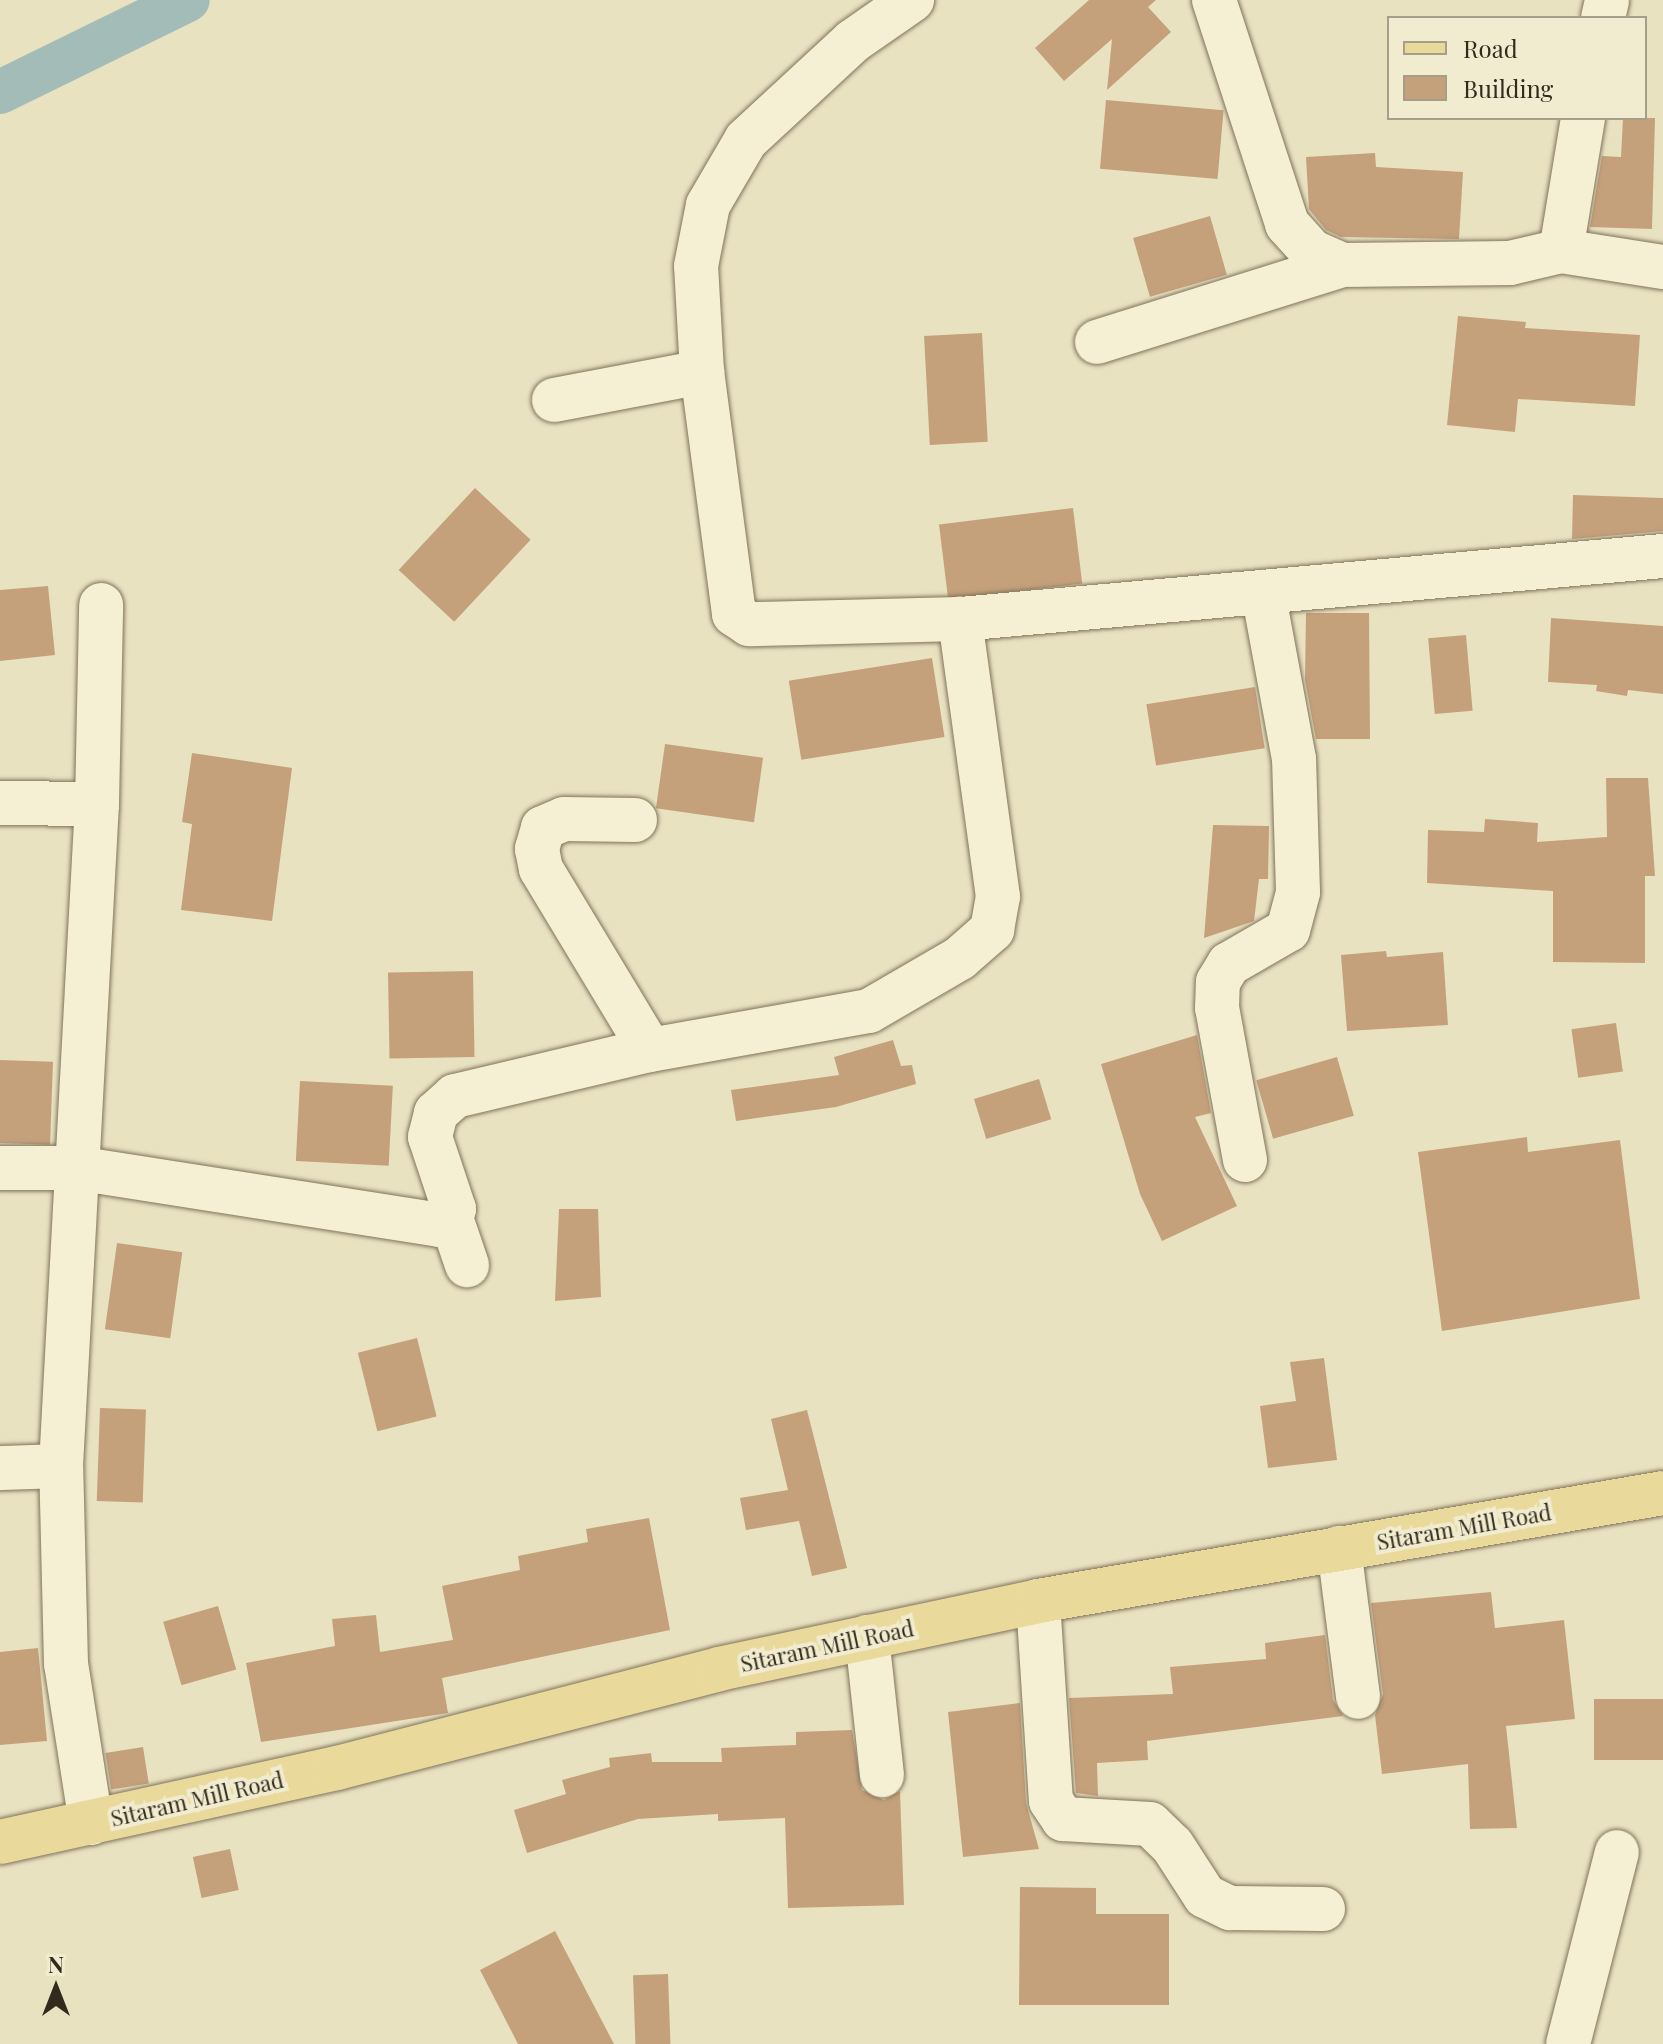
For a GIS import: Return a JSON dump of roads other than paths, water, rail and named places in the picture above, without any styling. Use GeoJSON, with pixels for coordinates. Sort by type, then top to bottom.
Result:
{"type":"FeatureCollection","features":[{"type":"Feature","properties":{"kind":"main road","name":"Sitaram Mill Road"},"geometry":{"type":"LineString","coordinates":[[0,1842],[91,1823],[867,1637],[1038,1601],[1663,1493]]}},
{"type":"Feature","properties":{"kind":"street"},"geometry":{"type":"LineString","coordinates":[[912,0],[853,41],[746,140],[708,205],[696,266],[702,372],[734,614],[749,624],[960,619],[1663,556]]}},
{"type":"Feature","properties":{"kind":"street"},"geometry":{"type":"LineString","coordinates":[[1214,0],[1287,224],[1311,251],[1342,265]]}},
{"type":"Feature","properties":{"kind":"street"},"geometry":{"type":"LineString","coordinates":[[1561,251],[1583,120]]}},
{"type":"Feature","properties":{"kind":"street"},"geometry":{"type":"LineString","coordinates":[[1097,342],[1342,265],[1510,263],[1561,251],[1663,267]]}},
{"type":"Feature","properties":{"kind":"street"},"geometry":{"type":"LineString","coordinates":[[554,400],[702,372]]}},
{"type":"Feature","properties":{"kind":"street"},"geometry":{"type":"LineString","coordinates":[[1245,1160],[1217,1008],[1218,982],[1229,964],[1288,930],[1298,892],[1294,759],[1263,592]]}},
{"type":"Feature","properties":{"kind":"street"},"geometry":{"type":"LineString","coordinates":[[91,1823],[66,1664],[61,1466],[97,804],[101,605]]}},
{"type":"Feature","properties":{"kind":"street"},"geometry":{"type":"LineString","coordinates":[[467,1265],[451,1218],[454,1209],[430,1137],[436,1113],[455,1096],[650,1050],[869,1011],[960,958],[992,930],[998,897],[960,619]]}},
{"type":"Feature","properties":{"kind":"street"},"geometry":{"type":"LineString","coordinates":[[0,803],[97,804]]}},
{"type":"Feature","properties":{"kind":"street"},"geometry":{"type":"LineString","coordinates":[[635,820],[564,819],[543,828],[537,849],[541,869],[650,1050]]}},
{"type":"Feature","properties":{"kind":"street"},"geometry":{"type":"LineString","coordinates":[[0,1168],[76,1168],[439,1225],[451,1218]]}},
{"type":"Feature","properties":{"kind":"street"},"geometry":{"type":"LineString","coordinates":[[0,1468],[61,1466]]}},
{"type":"Feature","properties":{"kind":"street"},"geometry":{"type":"LineString","coordinates":[[1339,1548],[1358,1697]]}},
{"type":"Feature","properties":{"kind":"street"},"geometry":{"type":"LineString","coordinates":[[1038,1601],[1051,1801],[1063,1819],[1150,1824],[1172,1845],[1205,1896],[1230,1908],[1323,1909]]}},
{"type":"Feature","properties":{"kind":"street"},"geometry":{"type":"LineString","coordinates":[[867,1637],[882,1775]]}},
{"type":"Feature","properties":{"kind":"street"},"geometry":{"type":"LineString","coordinates":[[1568,2044],[1617,1852]]}},
{"type":"Feature","properties":{"kind":"waterway"},"geometry":{"type":"LineString","coordinates":[[0,92],[188,0]]}}]}
